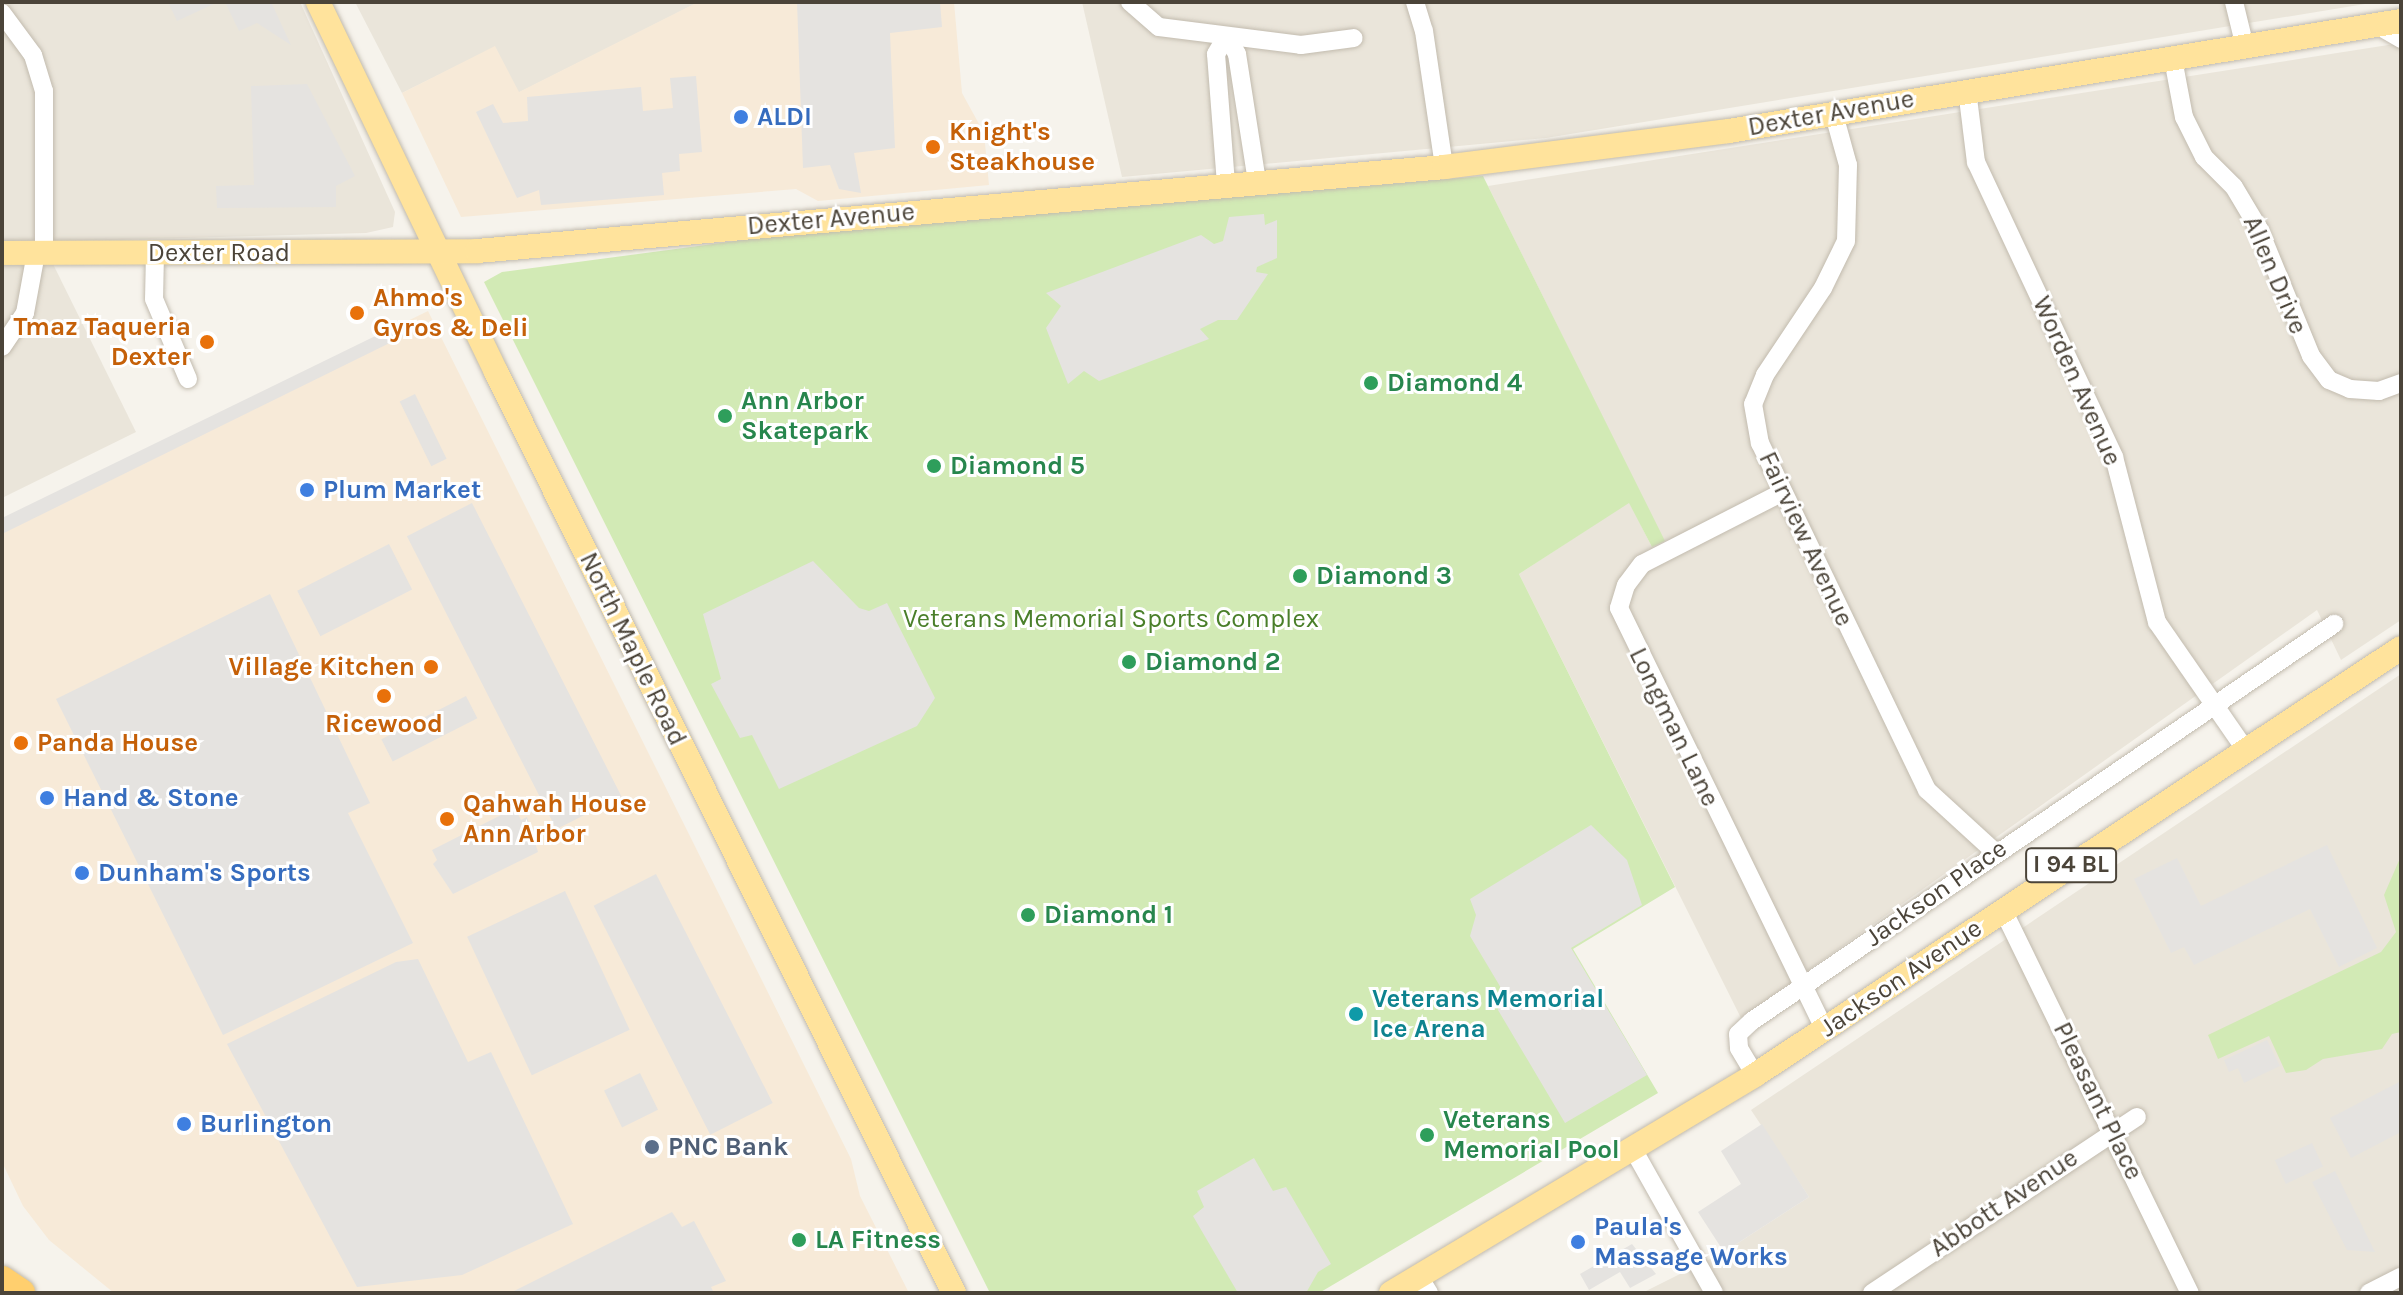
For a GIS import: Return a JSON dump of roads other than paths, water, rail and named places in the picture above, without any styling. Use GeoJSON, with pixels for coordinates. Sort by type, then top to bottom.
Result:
{"type":"FeatureCollection","features":[{"type":"Feature","properties":{"kind":"highway"},"geometry":{"type":"LineString","coordinates":[[2,1280],[21,1293]]}},
{"type":"Feature","properties":{"kind":"main road","name":"North Maple Road"},"geometry":{"type":"LineString","coordinates":[[318,2],[436,251],[954,1293]]}},
{"type":"Feature","properties":{"kind":"main road","name":"Dexter Avenue"},"geometry":{"type":"LineString","coordinates":[[436,251],[1444,167],[1729,131],[1833,111],[2389,23]]}},
{"type":"Feature","properties":{"kind":"main road","name":"Dexter Road"},"geometry":{"type":"LineString","coordinates":[[2,253],[436,251]]}},
{"type":"Feature","properties":{"kind":"main road","name":"Jackson Avenue"},"geometry":{"type":"LineString","coordinates":[[1391,1293],[1424,1285],[1633,1149],[1755,1075],[2401,648]]}},
{"type":"Feature","properties":{"kind":"street"},"geometry":{"type":"LineString","coordinates":[[1130,2],[1159,27],[1301,45],[1354,38]]}},
{"type":"Feature","properties":{"kind":"street"},"geometry":{"type":"LineString","coordinates":[[1415,2],[1424,31],[1444,167]]}},
{"type":"Feature","properties":{"kind":"street"},"geometry":{"type":"LineString","coordinates":[[2234,2],[2245,47]]}},
{"type":"Feature","properties":{"kind":"street"},"geometry":{"type":"LineString","coordinates":[[2,13],[33,55],[44,91],[40,253],[25,313],[2,347]]}},
{"type":"Feature","properties":{"kind":"street"},"geometry":{"type":"LineString","coordinates":[[2389,23],[2401,39]]}},
{"type":"Feature","properties":{"kind":"street"},"geometry":{"type":"LineString","coordinates":[[1227,36],[1237,54],[1257,182]]}},
{"type":"Feature","properties":{"kind":"street"},"geometry":{"type":"LineString","coordinates":[[1226,184],[1216,54],[1227,36]]}},
{"type":"Feature","properties":{"kind":"street","name":"Allen Drive"},"geometry":{"type":"LineString","coordinates":[[2173,59],[2184,117],[2204,157],[2234,187],[2259,229],[2311,356],[2329,380],[2350,389],[2379,391],[2401,383]]}},
{"type":"Feature","properties":{"kind":"street","name":"Worden Avenue"},"geometry":{"type":"LineString","coordinates":[[1967,90],[1976,162],[2109,444],[2157,622],[2213,709],[2245,749]]}},
{"type":"Feature","properties":{"kind":"street","name":"Fairview Avenue"},"geometry":{"type":"LineString","coordinates":[[1833,111],[1848,165],[1846,241],[1823,288],[1765,375],[1753,404],[1760,443],[1781,493],[1927,790],[1995,852]]}},
{"type":"Feature","properties":{"kind":"street"},"geometry":{"type":"LineString","coordinates":[[155,253],[154,299],[188,379]]}},
{"type":"Feature","properties":{"kind":"street","name":"Longman Lane"},"geometry":{"type":"LineString","coordinates":[[1781,493],[1642,564],[1626,585],[1619,608],[1825,1030]]}},
{"type":"Feature","properties":{"kind":"street","name":"Jackson Place"},"geometry":{"type":"LineString","coordinates":[[1755,1075],[1739,1048],[1738,1034],[1995,852],[2213,709],[2334,624]]}},
{"type":"Feature","properties":{"kind":"street","name":"Pleasant Place"},"geometry":{"type":"LineString","coordinates":[[2003,910],[2114,1129],[2190,1293]]}},
{"type":"Feature","properties":{"kind":"street","name":"Abbott Avenue"},"geometry":{"type":"LineString","coordinates":[[1872,1293],[2114,1129],[2137,1117]]}},
{"type":"Feature","properties":{"kind":"street"},"geometry":{"type":"LineString","coordinates":[[1633,1149],[1714,1293]]}},
{"type":"Feature","properties":{"kind":"street"},"geometry":{"type":"LineString","coordinates":[[2369,1293],[2401,1277]]}},
{"type":"Feature","properties":{"kind":"place","name":"ALDI"},"geometry":{"type":"Point","coordinates":[741,117]}},
{"type":"Feature","properties":{"kind":"place","name":"Knight's Steakhouse"},"geometry":{"type":"Point","coordinates":[933,147]}},
{"type":"Feature","properties":{"kind":"place","name":"Ahmo's Gyros & Deli"},"geometry":{"type":"Point","coordinates":[357,313]}},
{"type":"Feature","properties":{"kind":"place","name":"Tmaz Taqueria Dexter"},"geometry":{"type":"Point","coordinates":[207,342]}},
{"type":"Feature","properties":{"kind":"place","name":"Diamond 4"},"geometry":{"type":"Point","coordinates":[1371,383]}},
{"type":"Feature","properties":{"kind":"place","name":"Ann Arbor Skatepark"},"geometry":{"type":"Point","coordinates":[725,416]}},
{"type":"Feature","properties":{"kind":"place","name":"Diamond 5"},"geometry":{"type":"Point","coordinates":[934,466]}},
{"type":"Feature","properties":{"kind":"place","name":"Plum Market"},"geometry":{"type":"Point","coordinates":[307,490]}},
{"type":"Feature","properties":{"kind":"place","name":"Diamond 3"},"geometry":{"type":"Point","coordinates":[1300,576]}},
{"type":"Feature","properties":{"kind":"place","name":"Diamond 2"},"geometry":{"type":"Point","coordinates":[1129,662]}},
{"type":"Feature","properties":{"kind":"place","name":"Village Kitchen"},"geometry":{"type":"Point","coordinates":[431,667]}},
{"type":"Feature","properties":{"kind":"place","name":"Ricewood"},"geometry":{"type":"Point","coordinates":[384,696]}},
{"type":"Feature","properties":{"kind":"place","name":"Panda House"},"geometry":{"type":"Point","coordinates":[21,743]}},
{"type":"Feature","properties":{"kind":"place","name":"Hand & Stone"},"geometry":{"type":"Point","coordinates":[47,798]}},
{"type":"Feature","properties":{"kind":"place","name":"Qahwah House Ann Arbor"},"geometry":{"type":"Point","coordinates":[447,819]}},
{"type":"Feature","properties":{"kind":"place","name":"Dunham's Sports"},"geometry":{"type":"Point","coordinates":[82,873]}},
{"type":"Feature","properties":{"kind":"place","name":"Diamond 1"},"geometry":{"type":"Point","coordinates":[1028,915]}},
{"type":"Feature","properties":{"kind":"place","name":"Veterans Memorial Ice Arena"},"geometry":{"type":"Point","coordinates":[1356,1014]}},
{"type":"Feature","properties":{"kind":"place","name":"Burlington"},"geometry":{"type":"Point","coordinates":[184,1124]}},
{"type":"Feature","properties":{"kind":"place","name":"Veterans Memorial Pool"},"geometry":{"type":"Point","coordinates":[1427,1135]}},
{"type":"Feature","properties":{"kind":"place","name":"PNC Bank"},"geometry":{"type":"Point","coordinates":[652,1147]}},
{"type":"Feature","properties":{"kind":"place","name":"LA Fitness"},"geometry":{"type":"Point","coordinates":[799,1240]}},
{"type":"Feature","properties":{"kind":"place","name":"Paula's Massage Works"},"geometry":{"type":"Point","coordinates":[1578,1242]}},
{"type":"Feature","properties":{"kind":"park label","name":"Veterans Memorial Sports Complex"},"geometry":{"type":"Point","coordinates":[1111,619]}}]}
